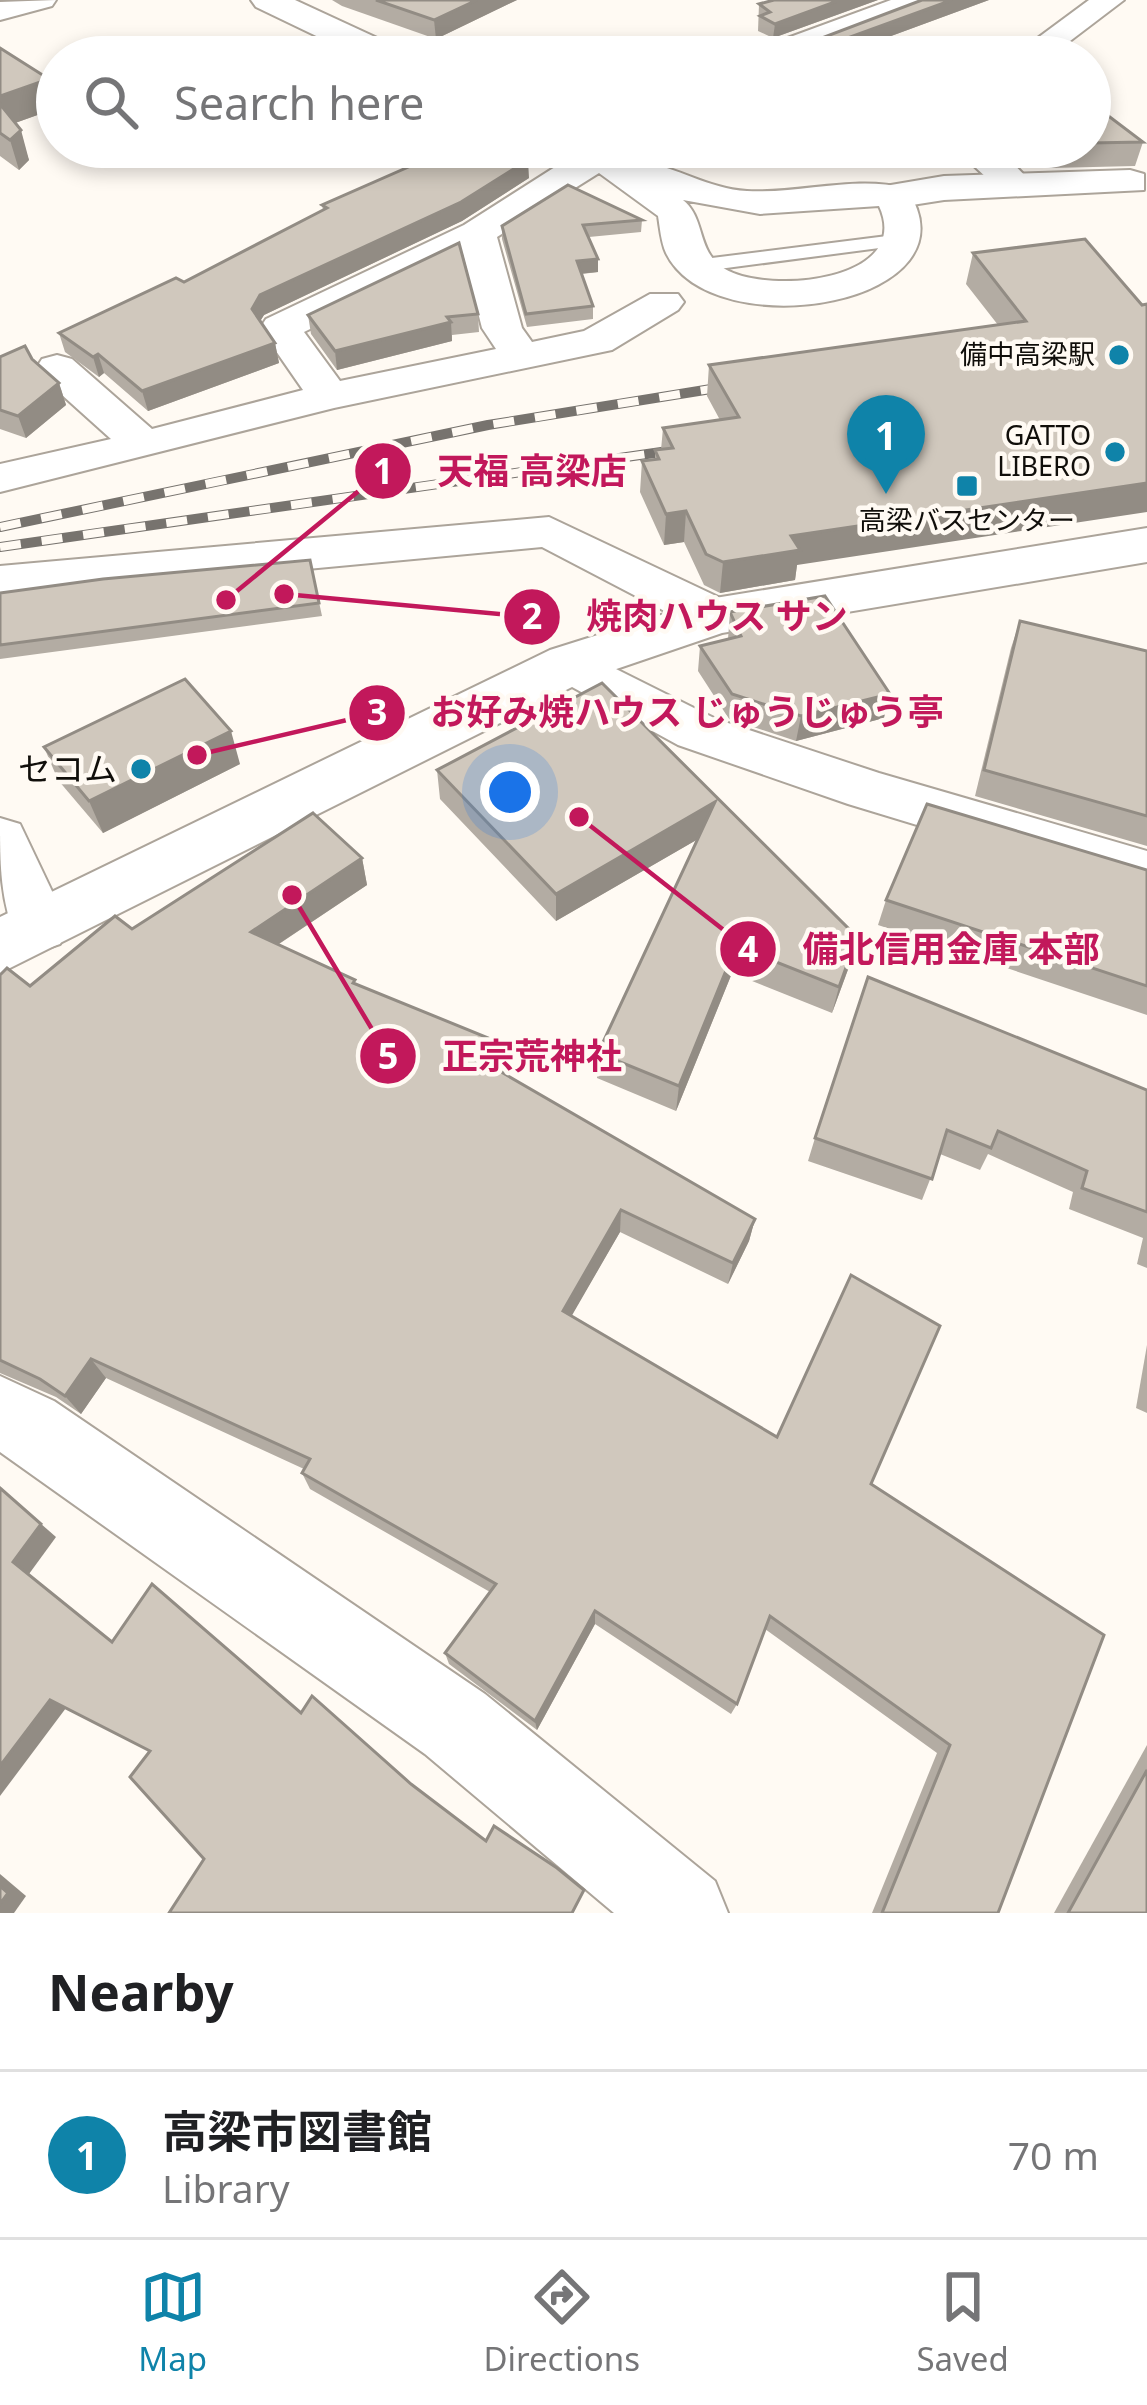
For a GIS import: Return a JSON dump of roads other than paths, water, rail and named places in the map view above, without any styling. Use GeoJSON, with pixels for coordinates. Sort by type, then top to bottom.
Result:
{"type":"FeatureCollection","features":[{"type":"Feature","properties":{"kind":"street"},"geometry":{"type":"LineString","coordinates":[[0,11],[41,0]]}},
{"type":"Feature","properties":{"kind":"street"},"geometry":{"type":"LineString","coordinates":[[268,0],[344,36]]}},
{"type":"Feature","properties":{"kind":"street"},"geometry":{"type":"LineString","coordinates":[[823,36],[920,0]]}},
{"type":"Feature","properties":{"kind":"street"},"geometry":{"type":"LineString","coordinates":[[1058,36],[1109,0]]}},
{"type":"Feature","properties":{"kind":"street"},"geometry":{"type":"LineString","coordinates":[[329,396],[280,328],[477,233],[579,168]]}},
{"type":"Feature","properties":{"kind":"street"},"geometry":{"type":"LineString","coordinates":[[613,168],[676,212],[729,219],[1016,184],[1138,182]]}},
{"type":"Feature","properties":{"kind":"street"},"geometry":{"type":"LineString","coordinates":[[634,168],[727,200],[783,202],[858,192],[893,196]]}},
{"type":"Feature","properties":{"kind":"street"},"geometry":{"type":"LineString","coordinates":[[998,168],[1016,184]]}},
{"type":"Feature","properties":{"kind":"street"},"geometry":{"type":"LineString","coordinates":[[676,212],[675,233],[696,266],[737,291],[764,295],[822,289],[879,273],[903,240],[904,222],[893,196]]}},
{"type":"Feature","properties":{"kind":"street"},"geometry":{"type":"LineString","coordinates":[[477,233],[502,328],[520,355]]}},
{"type":"Feature","properties":{"kind":"street"},"geometry":{"type":"LineString","coordinates":[[0,478],[329,396],[597,341],[664,302]]}},
{"type":"Feature","properties":{"kind":"street"},"geometry":{"type":"LineString","coordinates":[[57,368],[144,445]]}},
{"type":"Feature","properties":{"kind":"street"},"geometry":{"type":"LineString","coordinates":[[0,582],[549,532],[715,616]]}},
{"type":"Feature","properties":{"kind":"street"},"geometry":{"type":"LineString","coordinates":[[0,839],[20,937],[570,664],[715,616],[1147,545]]}},
{"type":"Feature","properties":{"kind":"street"},"geometry":{"type":"LineString","coordinates":[[570,664],[697,732],[868,790],[1147,873]]}},
{"type":"Feature","properties":{"kind":"street"},"geometry":{"type":"LineString","coordinates":[[0,1413],[28,1427],[455,1724],[683,1913]]}},
{"type":"Feature","properties":{"kind":"railway"},"geometry":{"type":"LineString","coordinates":[[0,527],[488,425],[742,384]]}},
{"type":"Feature","properties":{"kind":"railway"},"geometry":{"type":"LineString","coordinates":[[0,547],[689,448]]}},
{"type":"Feature","properties":{"kind":"place","name":"備中高梁駅"},"geometry":{"type":"Point","coordinates":[1119,355]}},
{"type":"Feature","properties":{"kind":"place","name":"GATTO LIBERO"},"geometry":{"type":"Point","coordinates":[1115,452]}},
{"type":"Feature","properties":{"kind":"place","name":"高梁バスセンター"},"geometry":{"type":"Point","coordinates":[967,486]}},
{"type":"Feature","properties":{"kind":"place","name":"高梁市図書館"},"geometry":{"type":"Point","coordinates":[886,494]}},
{"type":"Feature","properties":{"kind":"place","name":"焼肉ハウス サン"},"geometry":{"type":"Point","coordinates":[284,594]}},
{"type":"Feature","properties":{"kind":"place","name":"天福 高梁店"},"geometry":{"type":"Point","coordinates":[226,600]}},
{"type":"Feature","properties":{"kind":"place","name":"お好み焼ハウス じゅうじゅう亭"},"geometry":{"type":"Point","coordinates":[197,755]}},
{"type":"Feature","properties":{"kind":"place","name":"セコム"},"geometry":{"type":"Point","coordinates":[141,769]}},
{"type":"Feature","properties":{"kind":"place","name":"備北信用金庫 本部"},"geometry":{"type":"Point","coordinates":[579,817]}},
{"type":"Feature","properties":{"kind":"place","name":"正宗荒神社"},"geometry":{"type":"Point","coordinates":[292,895]}}]}
